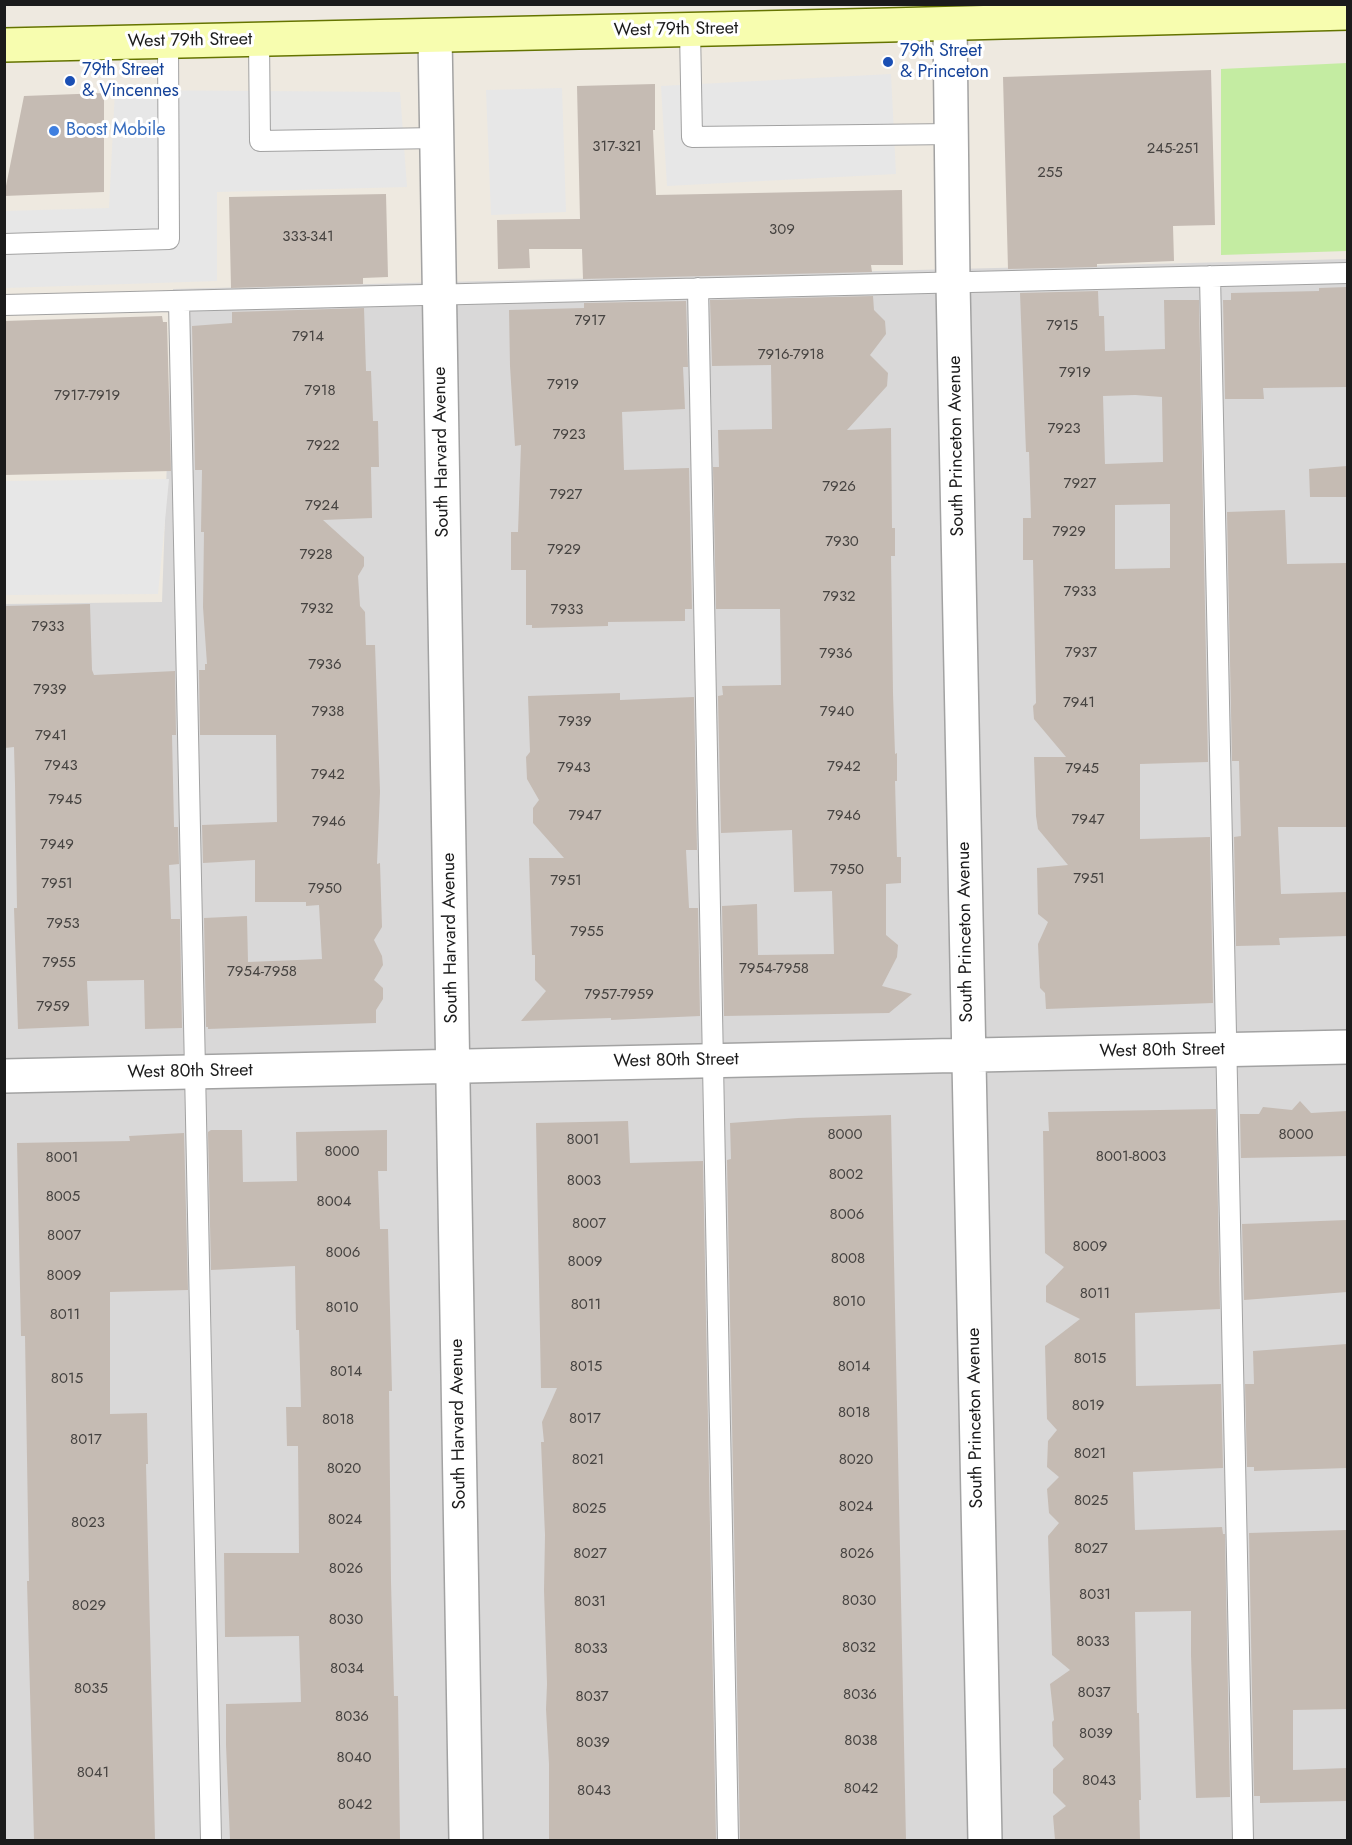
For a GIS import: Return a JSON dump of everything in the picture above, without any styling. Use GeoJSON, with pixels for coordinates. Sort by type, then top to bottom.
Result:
{"type":"FeatureCollection","features":[{"type":"Feature","properties":{"kind":"main road","name":"West 79th Street"},"geometry":{"type":"LineString","coordinates":[[4,45],[950,24],[1295,9],[1347,13]]}},
{"type":"Feature","properties":{"kind":"street","name":"South Princeton Avenue"},"geometry":{"type":"LineString","coordinates":[[950,24],[953,283],[985,1840]]}},
{"type":"Feature","properties":{"kind":"street","name":"South Harvard Avenue"},"geometry":{"type":"LineString","coordinates":[[435,36],[466,1840]]}},
{"type":"Feature","properties":{"kind":"street","name":"West 80th Street"},"geometry":{"type":"LineString","coordinates":[[4,1076],[1347,1047]]}},
{"type":"Feature","properties":{"kind":"lane"},"geometry":{"type":"LineString","coordinates":[[690,30],[692,137],[952,134]]}},
{"type":"Feature","properties":{"kind":"lane"},"geometry":{"type":"LineString","coordinates":[[259,40],[260,141],[437,138]]}},
{"type":"Feature","properties":{"kind":"lane"},"geometry":{"type":"LineString","coordinates":[[4,244],[169,239],[168,41]]}},
{"type":"Feature","properties":{"kind":"lane"},"geometry":{"type":"LineString","coordinates":[[4,305],[1347,273]]}},
{"type":"Feature","properties":{"kind":"lane"},"geometry":{"type":"LineString","coordinates":[[1210,276],[1243,1840]]}},
{"type":"Feature","properties":{"kind":"lane"},"geometry":{"type":"LineString","coordinates":[[698,288],[728,1840]]}},
{"type":"Feature","properties":{"kind":"lane"},"geometry":{"type":"LineString","coordinates":[[178,301],[211,1840]]}},
{"type":"Feature","properties":{"kind":"shaded area"},"geometry":{"type":"Polygon","coordinates":[[[891,74],[896,174],[667,186],[661,86],[891,74]]]}},
{"type":"Feature","properties":{"kind":"shaded area"},"geometry":{"type":"Polygon","coordinates":[[[562,88],[566,212],[491,215],[486,90],[562,88]]]}},
{"type":"Feature","properties":{"kind":"shaded area"},"geometry":{"type":"Polygon","coordinates":[[[115,90],[400,92],[407,187],[217,192],[217,281],[5,288],[4,211],[109,208],[115,90]]]}},
{"type":"Feature","properties":{"kind":"shaded area"},"geometry":{"type":"Polygon","coordinates":[[[1347,259],[1347,1840],[5,1840],[4,604],[162,602],[173,289],[1347,259]]]}},
{"type":"Feature","properties":{"kind":"shaded area"},"geometry":{"type":"Polygon","coordinates":[[[169,479],[158,594],[5,595],[5,481],[169,479]]]}},
{"type":"Feature","properties":{"kind":"green space"},"geometry":{"type":"Polygon","coordinates":[[[1347,63],[1347,251],[1221,255],[1221,69],[1347,63]]]}},
{"type":"Feature","properties":{"kind":"building"},"geometry":{"type":"Polygon","coordinates":[[[1211,70],[1215,225],[1173,226],[1174,261],[1097,264],[1097,267],[1008,269],[1003,77],[1211,70]]]}},
{"type":"Feature","properties":{"kind":"building"},"geometry":{"type":"Polygon","coordinates":[[[655,84],[655,130],[653,130],[656,195],[902,190],[903,265],[871,265],[872,272],[583,279],[582,249],[529,249],[530,268],[498,269],[497,220],[580,219],[577,86],[655,84]]]}},
{"type":"Feature","properties":{"kind":"building"},"geometry":{"type":"Polygon","coordinates":[[[104,93],[104,192],[4,196],[24,96],[104,93]]]}},
{"type":"Feature","properties":{"kind":"building"},"geometry":{"type":"Polygon","coordinates":[[[386,194],[388,277],[363,278],[363,284],[231,288],[229,197],[386,194]]]}},
{"type":"Feature","properties":{"kind":"building"},"geometry":{"type":"Polygon","coordinates":[[[1347,287],[1347,387],[1263,388],[1264,399],[1225,399],[1223,300],[1231,300],[1231,293],[1319,291],[1319,288],[1347,287]]]}},
{"type":"Feature","properties":{"kind":"building"},"geometry":{"type":"Polygon","coordinates":[[[1098,291],[1099,316],[1104,316],[1105,351],[1165,349],[1164,300],[1199,300],[1208,762],[1140,764],[1140,839],[1210,837],[1213,1003],[1046,1009],[1045,993],[1040,988],[1038,944],[1048,922],[1038,914],[1037,868],[1068,865],[1038,829],[1034,757],[1066,757],[1034,719],[1033,706],[1036,703],[1033,560],[1023,560],[1023,518],[1031,518],[1020,293],[1098,291]],[[1103,396],[1105,464],[1163,462],[1162,397],[1103,396]],[[1170,504],[1115,505],[1115,569],[1170,568],[1170,504]]]}},
{"type":"Feature","properties":{"kind":"building"},"geometry":{"type":"Polygon","coordinates":[[[873,296],[874,310],[885,321],[886,334],[870,355],[888,373],[887,386],[847,430],[891,428],[892,528],[895,528],[895,556],[891,556],[893,693],[895,754],[897,753],[897,781],[895,781],[897,857],[901,857],[901,883],[886,884],[886,935],[898,945],[897,957],[882,986],[912,994],[889,1013],[724,1016],[722,906],[757,904],[758,955],[834,954],[832,891],[794,892],[792,830],[721,833],[718,696],[723,695],[722,686],[781,685],[780,609],[716,609],[713,467],[719,467],[718,430],[772,429],[771,365],[712,366],[710,300],[873,296]]]}},
{"type":"Feature","properties":{"kind":"building"},"geometry":{"type":"Polygon","coordinates":[[[686,301],[688,367],[683,367],[685,409],[622,412],[624,470],[689,468],[692,609],[685,609],[685,621],[608,622],[608,626],[532,628],[532,625],[526,625],[526,570],[511,570],[511,532],[518,532],[521,445],[515,446],[509,310],[584,308],[584,303],[686,301]]]}},
{"type":"Feature","properties":{"kind":"building"},"geometry":{"type":"Polygon","coordinates":[[[364,308],[366,371],[371,371],[373,421],[378,421],[379,467],[371,467],[372,518],[323,520],[364,557],[364,566],[358,576],[360,606],[365,612],[366,645],[375,645],[380,792],[377,864],[380,863],[382,927],[374,940],[382,956],[383,965],[374,980],[383,988],[383,999],[376,1010],[376,1023],[208,1029],[206,1027],[204,918],[247,916],[248,962],[322,959],[319,905],[306,906],[306,902],[255,902],[255,860],[203,863],[202,825],[277,822],[276,735],[200,735],[199,670],[205,670],[205,664],[207,664],[203,607],[204,532],[201,532],[202,470],[195,470],[192,326],[232,323],[232,312],[364,308]]]}},
{"type":"Feature","properties":{"kind":"building"},"geometry":{"type":"Polygon","coordinates":[[[162,316],[163,322],[167,322],[171,471],[4,475],[4,321],[162,316]]]}},
{"type":"Feature","properties":{"kind":"building"},"geometry":{"type":"Polygon","coordinates":[[[1347,466],[1347,497],[1310,497],[1309,469],[1347,466]]]}},
{"type":"Feature","properties":{"kind":"building"},"geometry":{"type":"Polygon","coordinates":[[[1285,510],[1287,564],[1347,563],[1347,827],[1278,827],[1281,894],[1347,892],[1347,936],[1279,938],[1280,945],[1236,946],[1234,837],[1241,836],[1239,761],[1232,761],[1227,512],[1285,510]]]}},
{"type":"Feature","properties":{"kind":"building"},"geometry":{"type":"Polygon","coordinates":[[[90,604],[94,675],[175,671],[176,735],[172,735],[174,827],[178,827],[179,864],[169,865],[171,919],[180,919],[182,1028],[145,1029],[144,980],[87,981],[89,1026],[18,1029],[14,908],[17,908],[14,747],[5,748],[4,606],[90,604]]]}},
{"type":"Feature","properties":{"kind":"building"},"geometry":{"type":"Polygon","coordinates":[[[620,693],[620,700],[694,697],[697,850],[686,850],[689,908],[698,908],[700,1016],[521,1021],[546,991],[535,980],[529,858],[564,858],[533,823],[533,808],[539,800],[527,779],[526,757],[530,752],[528,696],[620,693]]]}},
{"type":"Feature","properties":{"kind":"building"},"geometry":{"type":"Polygon","coordinates":[[[1300,1101],[1311,1113],[1347,1111],[1347,1156],[1241,1158],[1240,1114],[1259,1114],[1263,1107],[1292,1110],[1300,1101]]]}},
{"type":"Feature","properties":{"kind":"building"},"geometry":{"type":"Polygon","coordinates":[[[1216,1109],[1220,1309],[1135,1313],[1136,1386],[1221,1384],[1223,1468],[1133,1472],[1135,1530],[1222,1527],[1223,1534],[1225,1534],[1230,1797],[1196,1798],[1191,1611],[1135,1612],[1141,1800],[1139,1800],[1140,1840],[1055,1840],[1053,1816],[1066,1806],[1053,1793],[1053,1769],[1064,1759],[1053,1746],[1052,1722],[1054,1720],[1050,1684],[1070,1670],[1052,1655],[1048,1536],[1059,1523],[1049,1513],[1047,1489],[1059,1477],[1047,1467],[1048,1441],[1057,1430],[1047,1419],[1045,1346],[1080,1319],[1046,1302],[1046,1286],[1064,1267],[1045,1253],[1043,1131],[1049,1131],[1048,1112],[1216,1109]]]}},
{"type":"Feature","properties":{"kind":"building"},"geometry":{"type":"Polygon","coordinates":[[[891,1115],[906,1840],[740,1840],[727,1160],[731,1159],[730,1123],[891,1115]]]}},
{"type":"Feature","properties":{"kind":"building"},"geometry":{"type":"Polygon","coordinates":[[[628,1121],[630,1163],[703,1161],[716,1840],[549,1840],[545,1535],[541,1442],[544,1442],[542,1422],[557,1388],[541,1388],[536,1123],[628,1121]]]}},
{"type":"Feature","properties":{"kind":"building"},"geometry":{"type":"Polygon","coordinates":[[[211,1130],[242,1130],[243,1182],[297,1181],[296,1132],[387,1130],[387,1171],[378,1171],[380,1229],[388,1229],[392,1391],[389,1391],[391,1582],[394,1696],[398,1696],[400,1840],[230,1840],[226,1704],[301,1702],[299,1636],[225,1637],[224,1553],[299,1553],[298,1446],[287,1446],[286,1407],[301,1407],[299,1330],[296,1330],[295,1266],[211,1270],[208,1132],[211,1130]]]}},
{"type":"Feature","properties":{"kind":"building"},"geometry":{"type":"Polygon","coordinates":[[[184,1133],[188,1290],[110,1292],[110,1414],[147,1413],[148,1464],[146,1464],[155,1840],[34,1840],[27,1581],[29,1581],[25,1336],[21,1336],[17,1143],[130,1141],[129,1136],[184,1133]]]}},
{"type":"Feature","properties":{"kind":"building"},"geometry":{"type":"Polygon","coordinates":[[[1347,1220],[1347,1292],[1244,1300],[1242,1224],[1347,1220]]]}},
{"type":"Feature","properties":{"kind":"building"},"geometry":{"type":"Polygon","coordinates":[[[1347,1344],[1347,1468],[1254,1471],[1254,1467],[1247,1467],[1245,1384],[1254,1384],[1253,1351],[1347,1344]]]}},
{"type":"Feature","properties":{"kind":"building"},"geometry":{"type":"Polygon","coordinates":[[[1347,1530],[1347,1709],[1293,1710],[1293,1770],[1347,1768],[1347,1801],[1260,1803],[1260,1796],[1254,1796],[1249,1533],[1347,1530]]]}},
{"type":"Feature","properties":{"kind":"place","name":"79th Street & Princeton"},"geometry":{"type":"Point","coordinates":[888,62]}},
{"type":"Feature","properties":{"kind":"place","name":"79th Street & Vincennes"},"geometry":{"type":"Point","coordinates":[70,81]}},
{"type":"Feature","properties":{"kind":"place","name":"Boost Mobile"},"geometry":{"type":"Point","coordinates":[54,131]}}]}
